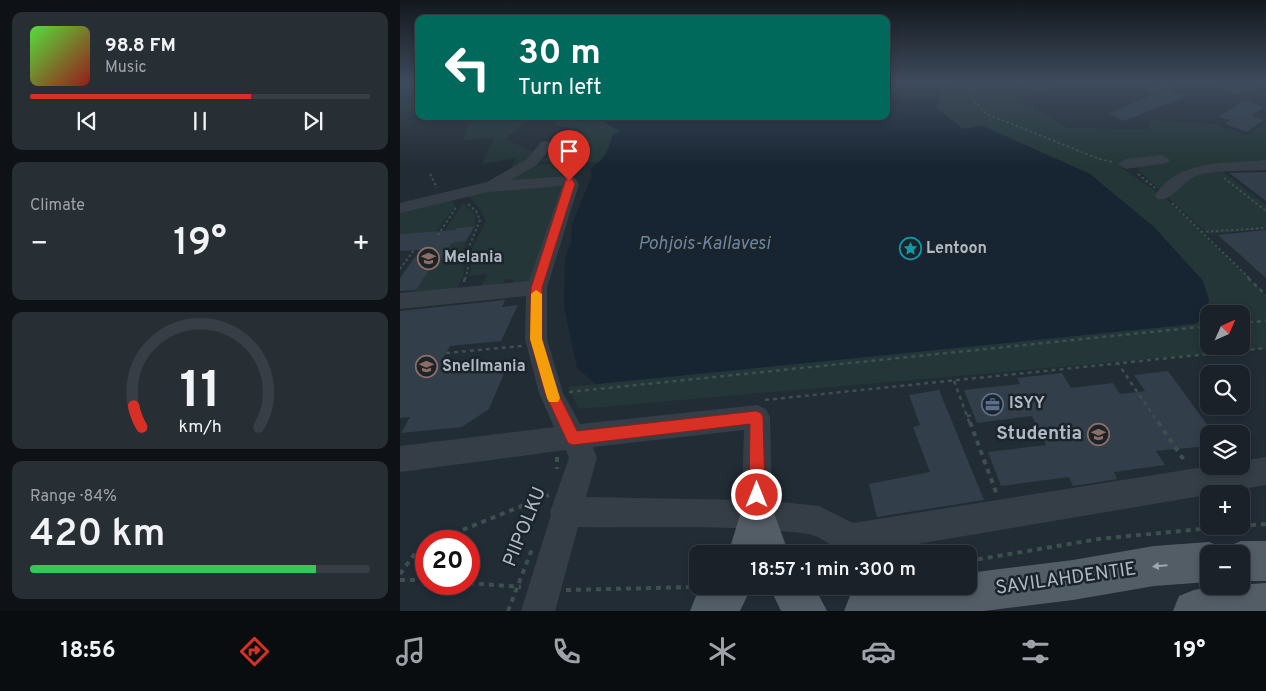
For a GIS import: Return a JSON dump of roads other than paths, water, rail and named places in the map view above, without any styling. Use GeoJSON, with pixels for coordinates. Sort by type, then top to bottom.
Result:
{"type":"FeatureCollection","features":[{"type":"Feature","properties":{"kind":"main road"},"geometry":{"type":"LineString","coordinates":[[749,545],[757,515]]}},
{"type":"Feature","properties":{"kind":"main road"},"geometry":{"type":"LineString","coordinates":[[757,515],[767,545]]}},
{"type":"Feature","properties":{"kind":"main road"},"geometry":{"type":"LineString","coordinates":[[1250,560],[1266,561]]}},
{"type":"Feature","properties":{"kind":"main road","name":"SAVILAHDENTIE"},"geometry":{"type":"LineString","coordinates":[[864,611],[993,589],[1073,580],[1154,566],[1200,563]]}},
{"type":"Feature","properties":{"kind":"main road"},"geometry":{"type":"LineString","coordinates":[[711,611],[722,602],[726,595]]}},
{"type":"Feature","properties":{"kind":"main road"},"geometry":{"type":"LineString","coordinates":[[795,595],[806,611]]}},
{"type":"Feature","properties":{"kind":"main road"},"geometry":{"type":"LineString","coordinates":[[1194,611],[1266,604]]}},
{"type":"Feature","properties":{"kind":"street"},"geometry":{"type":"LineString","coordinates":[[400,208],[458,196],[488,186],[532,162],[546,145]]}},
{"type":"Feature","properties":{"kind":"street"},"geometry":{"type":"LineString","coordinates":[[1126,164],[1162,160]]}},
{"type":"Feature","properties":{"kind":"street"},"geometry":{"type":"LineString","coordinates":[[1163,195],[1176,181],[1192,171],[1266,165]]}},
{"type":"Feature","properties":{"kind":"street"},"geometry":{"type":"LineString","coordinates":[[488,186],[564,181],[569,181],[570,184],[536,288],[536,339],[565,439],[581,451],[583,458],[557,502],[538,611]]}},
{"type":"Feature","properties":{"kind":"street"},"geometry":{"type":"LineString","coordinates":[[400,301],[536,288]]}},
{"type":"Feature","properties":{"kind":"street"},"geometry":{"type":"LineString","coordinates":[[400,459],[756,417],[757,515]]}},
{"type":"Feature","properties":{"kind":"street"},"geometry":{"type":"LineString","coordinates":[[557,502],[809,519],[819,521],[840,534],[853,539],[1266,472]]}},
{"type":"Feature","properties":{"kind":"water","name":"Pohjois-Kallavesi"},"geometry":{"type":"Polygon","coordinates":[[[890,111],[939,111],[963,129],[983,126],[1090,174],[1154,227],[1203,281],[1209,300],[1208,305],[1200,305],[1200,321],[1194,324],[596,384],[577,368],[564,307],[565,258],[571,243],[572,224],[592,176],[591,169],[606,155],[613,135],[620,131],[606,123],[609,120],[890,120],[890,111]]]}},
{"type":"Feature","properties":{"kind":"place","name":"Lentoon"},"geometry":{"type":"Point","coordinates":[910,249]}},
{"type":"Feature","properties":{"kind":"place","name":"Melania"},"geometry":{"type":"Point","coordinates":[428,258]}},
{"type":"Feature","properties":{"kind":"place","name":"Snellmania"},"geometry":{"type":"Point","coordinates":[426,367]}},
{"type":"Feature","properties":{"kind":"place","name":"ISYY"},"geometry":{"type":"Point","coordinates":[993,404]}},
{"type":"Feature","properties":{"kind":"place","name":"Studentia"},"geometry":{"type":"Point","coordinates":[1098,434]}}]}
